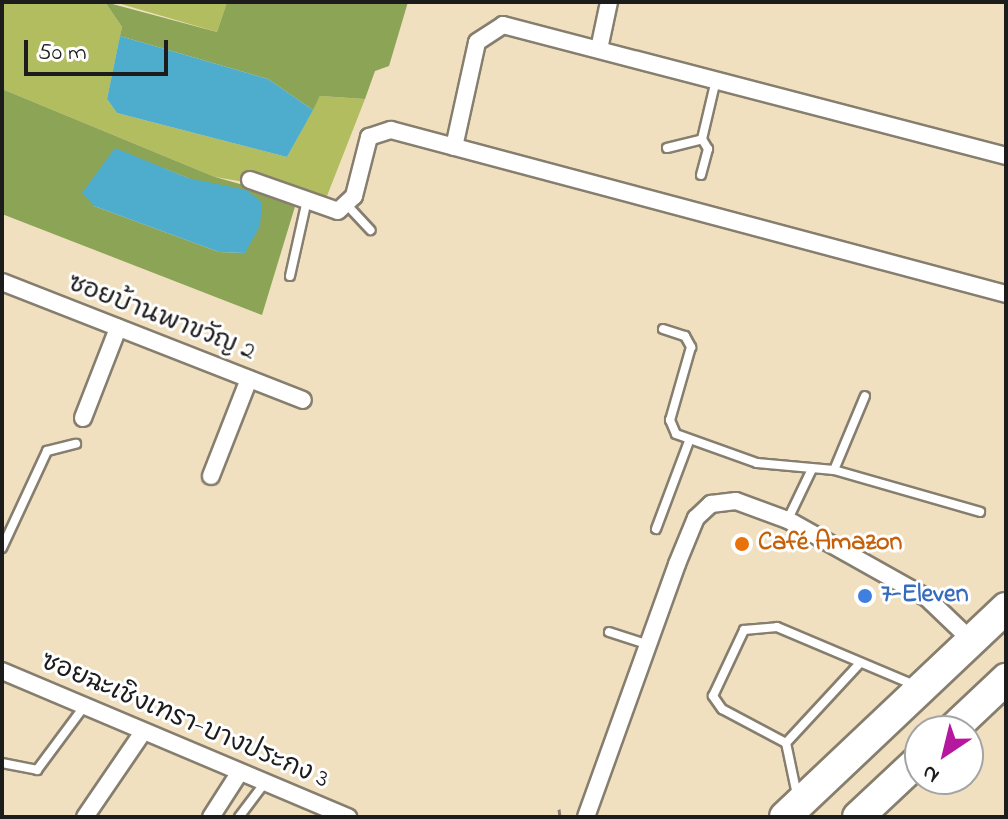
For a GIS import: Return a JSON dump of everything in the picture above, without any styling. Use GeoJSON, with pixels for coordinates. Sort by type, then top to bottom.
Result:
{"type":"FeatureCollection","features":[{"type":"Feature","properties":{"kind":"highway"},"geometry":{"type":"LineString","coordinates":[[792,810],[924,689],[1006,608]]}},
{"type":"Feature","properties":{"kind":"highway"},"geometry":{"type":"LineString","coordinates":[[968,715],[1006,679]]}},
{"type":"Feature","properties":{"kind":"highway"},"geometry":{"type":"LineString","coordinates":[[858,817],[904,774]]}},
{"type":"Feature","properties":{"kind":"street"},"geometry":{"type":"LineString","coordinates":[[599,49],[609,2]]}},
{"type":"Feature","properties":{"kind":"street"},"geometry":{"type":"LineString","coordinates":[[454,147],[477,42],[487,29],[503,25],[1006,156]]}},
{"type":"Feature","properties":{"kind":"street"},"geometry":{"type":"LineString","coordinates":[[250,180],[338,211],[348,206],[369,137],[379,129],[1006,294]]}},
{"type":"Feature","properties":{"kind":"street","name":"ซอยบ้านพาขวัญ 2"},"geometry":{"type":"LineString","coordinates":[[2,282],[303,400]]}},
{"type":"Feature","properties":{"kind":"street"},"geometry":{"type":"LineString","coordinates":[[83,418],[118,328]]}},
{"type":"Feature","properties":{"kind":"street"},"geometry":{"type":"LineString","coordinates":[[211,476],[249,379]]}},
{"type":"Feature","properties":{"kind":"street"},"geometry":{"type":"LineString","coordinates":[[586,817],[646,644],[696,518],[711,504],[736,501],[788,520],[927,598],[973,642]]}},
{"type":"Feature","properties":{"kind":"street","name":"ซอยฉะเชิงเทรา-บางประกง 3"},"geometry":{"type":"LineString","coordinates":[[2,671],[141,735],[348,817]]}},
{"type":"Feature","properties":{"kind":"street"},"geometry":{"type":"LineString","coordinates":[[85,817],[141,735]]}},
{"type":"Feature","properties":{"kind":"street"},"geometry":{"type":"LineString","coordinates":[[211,817],[238,775]]}},
{"type":"Feature","properties":{"kind":"lane"},"geometry":{"type":"LineString","coordinates":[[701,175],[708,149],[702,139],[716,79]]}},
{"type":"Feature","properties":{"kind":"lane"},"geometry":{"type":"LineString","coordinates":[[667,148],[702,139]]}},
{"type":"Feature","properties":{"kind":"lane"},"geometry":{"type":"LineString","coordinates":[[290,276],[307,200]]}},
{"type":"Feature","properties":{"kind":"lane"},"geometry":{"type":"LineString","coordinates":[[348,206],[370,230]]}},
{"type":"Feature","properties":{"kind":"lane"},"geometry":{"type":"LineString","coordinates":[[663,329],[690,341],[670,420],[689,441],[757,463],[834,470],[980,512]]}},
{"type":"Feature","properties":{"kind":"lane"},"geometry":{"type":"LineString","coordinates":[[834,470],[865,396]]}},
{"type":"Feature","properties":{"kind":"lane"},"geometry":{"type":"LineString","coordinates":[[656,529],[689,441]]}},
{"type":"Feature","properties":{"kind":"lane"},"geometry":{"type":"LineString","coordinates":[[2,548],[47,451],[76,444]]}},
{"type":"Feature","properties":{"kind":"lane"},"geometry":{"type":"LineString","coordinates":[[788,520],[812,469]]}},
{"type":"Feature","properties":{"kind":"lane"},"geometry":{"type":"LineString","coordinates":[[786,743],[722,709],[713,696],[744,630],[777,627],[924,689]]}},
{"type":"Feature","properties":{"kind":"lane"},"geometry":{"type":"LineString","coordinates":[[609,632],[646,644]]}},
{"type":"Feature","properties":{"kind":"lane"},"geometry":{"type":"LineString","coordinates":[[792,810],[786,743],[860,663]]}},
{"type":"Feature","properties":{"kind":"lane"},"geometry":{"type":"LineString","coordinates":[[2,763],[37,770],[83,708]]}},
{"type":"Feature","properties":{"kind":"lane"},"geometry":{"type":"LineString","coordinates":[[239,817],[263,785]]}},
{"type":"Feature","properties":{"kind":"path"},"geometry":{"type":"LineString","coordinates":[[559,809],[560,817]]}},
{"type":"Feature","properties":{"kind":"green space"},"geometry":{"type":"Polygon","coordinates":[[[2,2],[105,2],[122,27],[107,99],[117,113],[287,157],[320,96],[365,99],[327,196],[215,177],[2,89],[2,2]]]}},
{"type":"Feature","properties":{"kind":"green space"},"geometry":{"type":"Polygon","coordinates":[[[105,2],[217,32],[227,2],[408,2],[389,66],[375,71],[365,99],[320,96],[313,110],[268,79],[120,36],[122,27],[105,2]]]}},
{"type":"Feature","properties":{"kind":"green space"},"geometry":{"type":"Polygon","coordinates":[[[114,2],[227,2],[217,32],[114,2]]]}},
{"type":"Feature","properties":{"kind":"green space"},"geometry":{"type":"Polygon","coordinates":[[[2,89],[215,177],[297,200],[262,315],[2,214],[2,89]],[[115,149],[94,206],[219,252],[245,253],[188,178],[115,149]]]}},
{"type":"Feature","properties":{"kind":"water"},"geometry":{"type":"Polygon","coordinates":[[[120,36],[268,79],[313,110],[287,157],[117,113],[107,99],[120,36]]]}},
{"type":"Feature","properties":{"kind":"water"},"geometry":{"type":"Polygon","coordinates":[[[115,148],[188,178],[246,190],[262,202],[260,226],[245,253],[219,252],[94,206],[82,193],[115,148]]]}},
{"type":"Feature","properties":{"kind":"place","name":"Café Amazon"},"geometry":{"type":"Point","coordinates":[742,544]}},
{"type":"Feature","properties":{"kind":"place","name":"7-Eleven"},"geometry":{"type":"Point","coordinates":[865,596]}}]}
